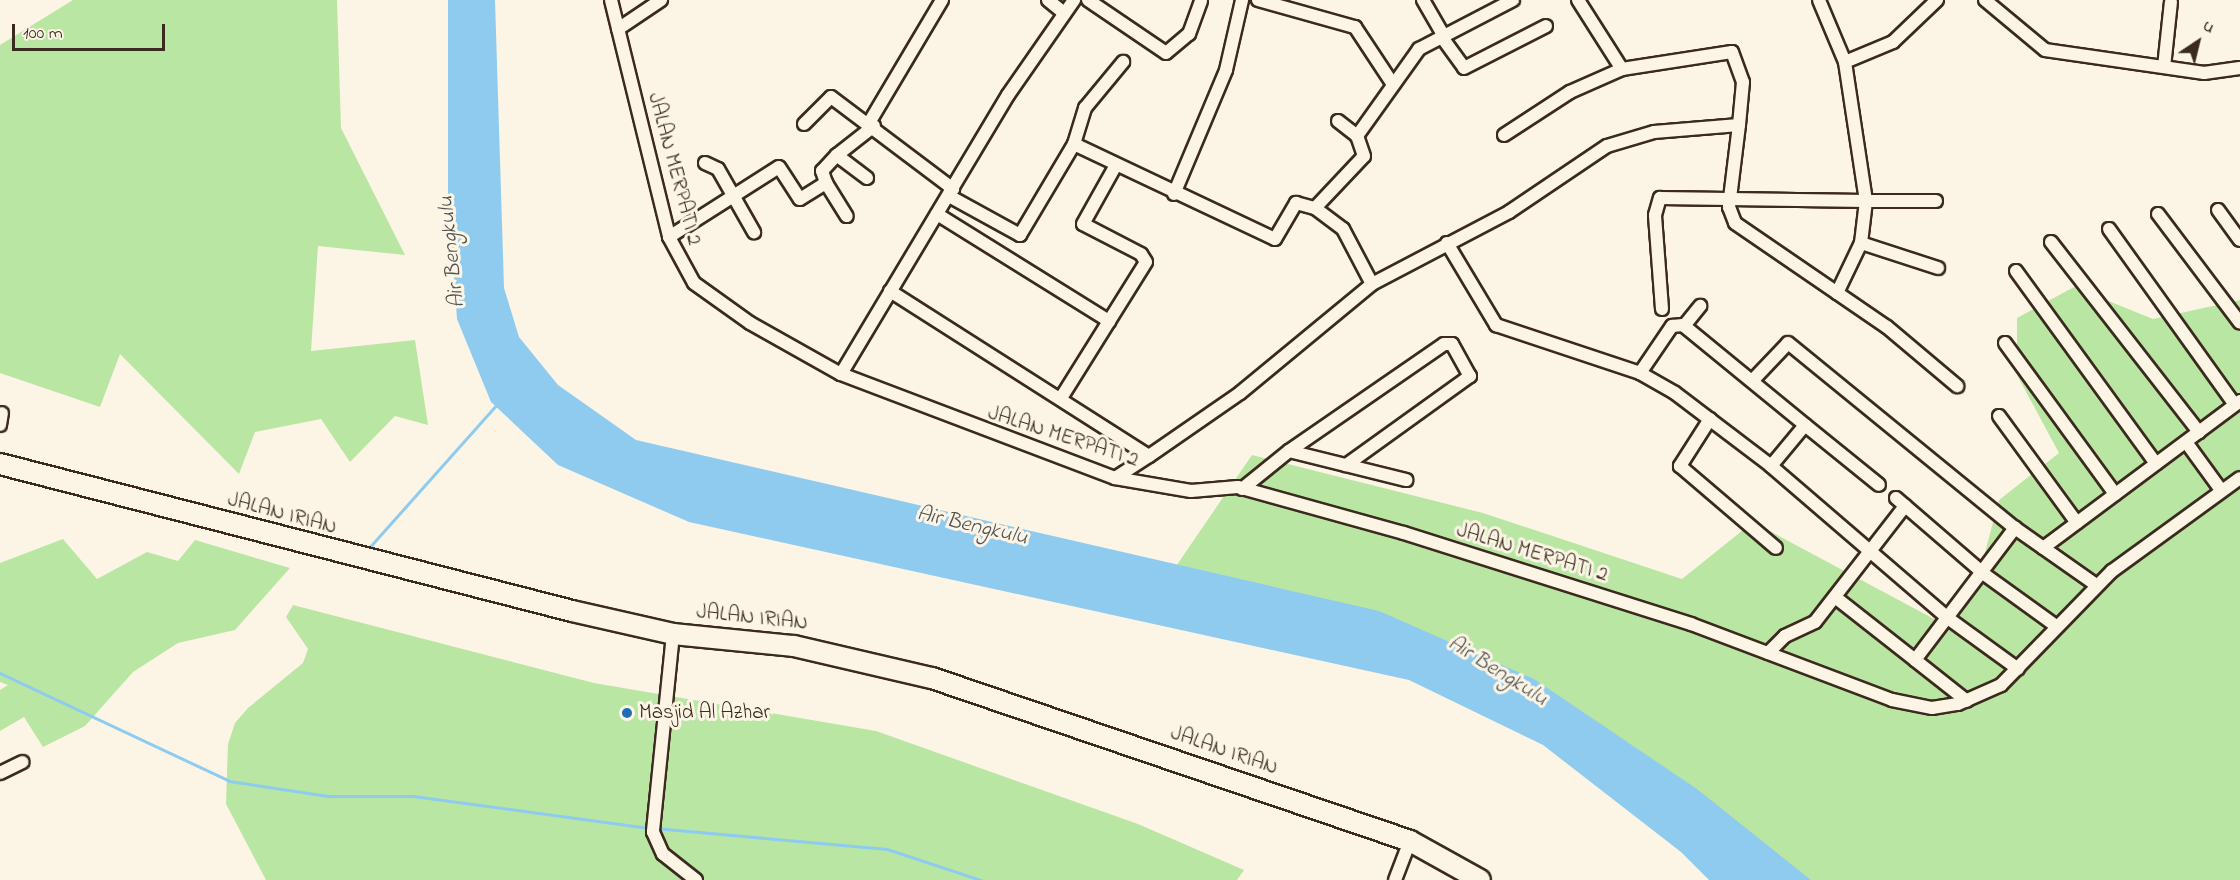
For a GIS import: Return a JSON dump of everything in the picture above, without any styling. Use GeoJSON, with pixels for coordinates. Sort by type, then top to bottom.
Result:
{"type":"FeatureCollection","features":[{"type":"Feature","properties":{"kind":"main road","name":"JALAN IRIAN"},"geometry":{"type":"LineString","coordinates":[[0,464],[673,634],[794,645],[932,678],[1410,841],[1480,880]]}},
{"type":"Feature","properties":{"kind":"street","name":"JALAN MERPATI 2"},"geometry":{"type":"LineString","coordinates":[[611,0],[669,237],[681,265],[703,291],[841,374],[1115,478],[1181,490],[1242,489],[1581,588],[1914,706],[1967,701],[1992,691],[2018,669],[2096,585],[2240,478]]}},
{"type":"Feature","properties":{"kind":"street"},"geometry":{"type":"LineString","coordinates":[[618,29],[661,0]]}},
{"type":"Feature","properties":{"kind":"street"},"geometry":{"type":"LineString","coordinates":[[847,216],[826,183],[822,171],[872,125],[942,0]]}},
{"type":"Feature","properties":{"kind":"street"},"geometry":{"type":"LineString","coordinates":[[1048,0],[1064,13]]}},
{"type":"Feature","properties":{"kind":"street"},"geometry":{"type":"LineString","coordinates":[[841,374],[937,214],[1074,0]]}},
{"type":"Feature","properties":{"kind":"street"},"geometry":{"type":"LineString","coordinates":[[1088,0],[1166,53],[1189,34],[1201,1]]}},
{"type":"Feature","properties":{"kind":"street"},"geometry":{"type":"LineString","coordinates":[[1174,194],[1226,70],[1242,0]]}},
{"type":"Feature","properties":{"kind":"street"},"geometry":{"type":"LineString","coordinates":[[1258,0],[1355,27],[1392,83]]}},
{"type":"Feature","properties":{"kind":"street"},"geometry":{"type":"LineString","coordinates":[[1423,0],[1442,35],[1464,68],[1546,26]]}},
{"type":"Feature","properties":{"kind":"street"},"geometry":{"type":"LineString","coordinates":[[1357,136],[1392,83],[1419,49],[1513,0]]}},
{"type":"Feature","properties":{"kind":"street"},"geometry":{"type":"LineString","coordinates":[[1578,0],[1622,69]]}},
{"type":"Feature","properties":{"kind":"street"},"geometry":{"type":"LineString","coordinates":[[1819,0],[1845,62],[1866,201],[1861,243],[1837,293]]}},
{"type":"Feature","properties":{"kind":"street"},"geometry":{"type":"LineString","coordinates":[[1845,62],[1893,42],[1937,0]]}},
{"type":"Feature","properties":{"kind":"street"},"geometry":{"type":"LineString","coordinates":[[1985,0],[2045,50],[2204,73],[2240,68]]}},
{"type":"Feature","properties":{"kind":"street"},"geometry":{"type":"LineString","coordinates":[[2164,67],[2171,2]]}},
{"type":"Feature","properties":{"kind":"street"},"geometry":{"type":"LineString","coordinates":[[1504,135],[1570,92],[1622,69],[1732,52],[1743,82],[1731,195],[1731,216],[1740,228],[1837,293],[1957,386]]}},
{"type":"Feature","properties":{"kind":"street"},"geometry":{"type":"LineString","coordinates":[[804,124],[831,97],[872,125],[951,192],[1020,236],[1074,144],[1085,108],[1123,62]]}},
{"type":"Feature","properties":{"kind":"street"},"geometry":{"type":"LineString","coordinates":[[1315,208],[1364,156],[1357,136],[1338,121]]}},
{"type":"Feature","properties":{"kind":"street"},"geometry":{"type":"LineString","coordinates":[[1115,478],[1231,400],[1372,284],[1509,212],[1621,141],[1739,125]]}},
{"type":"Feature","properties":{"kind":"street"},"geometry":{"type":"LineString","coordinates":[[1074,144],[1272,240],[1296,203],[1315,208],[1341,226],[1372,284]]}},
{"type":"Feature","properties":{"kind":"street"},"geometry":{"type":"LineString","coordinates":[[837,155],[867,178]]}},
{"type":"Feature","properties":{"kind":"street"},"geometry":{"type":"LineString","coordinates":[[705,163],[715,165],[754,232]]}},
{"type":"Feature","properties":{"kind":"street"},"geometry":{"type":"LineString","coordinates":[[1061,398],[1146,259],[1083,224],[1116,165]]}},
{"type":"Feature","properties":{"kind":"street"},"geometry":{"type":"LineString","coordinates":[[669,237],[779,167],[800,199],[826,183]]}},
{"type":"Feature","properties":{"kind":"street"},"geometry":{"type":"LineString","coordinates":[[1662,309],[1657,202],[1731,195],[1866,201],[1936,201]]}},
{"type":"Feature","properties":{"kind":"street"},"geometry":{"type":"LineString","coordinates":[[2218,210],[2240,240]]}},
{"type":"Feature","properties":{"kind":"street"},"geometry":{"type":"LineString","coordinates":[[937,214],[1109,321]]}},
{"type":"Feature","properties":{"kind":"street"},"geometry":{"type":"LineString","coordinates":[[2158,214],[2240,323]]}},
{"type":"Feature","properties":{"kind":"street"},"geometry":{"type":"LineString","coordinates":[[2043,548],[2237,403],[2109,228]]}},
{"type":"Feature","properties":{"kind":"street"},"geometry":{"type":"LineString","coordinates":[[2051,242],[2199,432]]}},
{"type":"Feature","properties":{"kind":"street"},"geometry":{"type":"LineString","coordinates":[[1448,243],[1496,325],[1640,373],[1710,419],[1772,466],[1949,619],[2018,669]]}},
{"type":"Feature","properties":{"kind":"street"},"geometry":{"type":"LineString","coordinates":[[1861,243],[1938,268]]}},
{"type":"Feature","properties":{"kind":"street"},"geometry":{"type":"LineString","coordinates":[[2016,271],[2156,464]]}},
{"type":"Feature","properties":{"kind":"street"},"geometry":{"type":"LineString","coordinates":[[890,291],[1149,456]]}},
{"type":"Feature","properties":{"kind":"street"},"geometry":{"type":"LineString","coordinates":[[1684,326],[1700,306]]}},
{"type":"Feature","properties":{"kind":"street"},"geometry":{"type":"LineString","coordinates":[[1640,373],[1672,326],[1684,326],[1879,484]]}},
{"type":"Feature","properties":{"kind":"street"},"geometry":{"type":"LineString","coordinates":[[1752,381],[1788,343],[2015,528],[2096,585]]}},
{"type":"Feature","properties":{"kind":"street"},"geometry":{"type":"LineString","coordinates":[[2005,343],[2115,494]]}},
{"type":"Feature","properties":{"kind":"street"},"geometry":{"type":"LineString","coordinates":[[1242,489],[1289,451],[1444,344],[1452,344],[1470,376],[1346,465]]}},
{"type":"Feature","properties":{"kind":"street"},"geometry":{"type":"LineString","coordinates":[[1999,416],[2077,523]]}},
{"type":"Feature","properties":{"kind":"street"},"geometry":{"type":"LineString","coordinates":[[1710,419],[1680,466],[1776,548]]}},
{"type":"Feature","properties":{"kind":"street"},"geometry":{"type":"LineString","coordinates":[[1772,466],[1805,425]]}},
{"type":"Feature","properties":{"kind":"street"},"geometry":{"type":"LineString","coordinates":[[2186,442],[2221,490]]}},
{"type":"Feature","properties":{"kind":"street"},"geometry":{"type":"LineString","coordinates":[[1289,451],[1406,480]]}},
{"type":"Feature","properties":{"kind":"street"},"geometry":{"type":"LineString","coordinates":[[1768,653],[1785,636],[1815,622],[1870,550],[1900,502],[1984,574],[2056,626]]}},
{"type":"Feature","properties":{"kind":"street"},"geometry":{"type":"LineString","coordinates":[[1915,660],[1984,574],[2015,528]]}},
{"type":"Feature","properties":{"kind":"street"},"geometry":{"type":"LineString","coordinates":[[1835,597],[1967,701]]}},
{"type":"Feature","properties":{"kind":"street"},"geometry":{"type":"LineString","coordinates":[[673,634],[653,832],[663,854],[696,880]]}},
{"type":"Feature","properties":{"kind":"street"},"geometry":{"type":"LineString","coordinates":[[0,773],[23,762]]}},
{"type":"Feature","properties":{"kind":"street"},"geometry":{"type":"LineString","coordinates":[[1395,880],[1410,841]]}},
{"type":"Feature","properties":{"kind":"green space"},"geometry":{"type":"Polygon","coordinates":[[[73,0],[337,0],[341,128],[405,255],[318,246],[311,351],[415,340],[428,425],[395,416],[350,462],[321,419],[255,432],[239,474],[120,354],[100,407],[0,373],[0,45],[73,0]]]}},
{"type":"Feature","properties":{"kind":"green space"},"geometry":{"type":"Polygon","coordinates":[[[2074,287],[2153,319],[2240,300],[2240,880],[1716,880],[1702,806],[1170,575],[1252,455],[1483,513],[1682,579],[1753,522],[1936,620],[1983,560],[1999,500],[2059,453],[2017,375],[2017,318],[2074,287]]]}},
{"type":"Feature","properties":{"kind":"green space"},"geometry":{"type":"Polygon","coordinates":[[[63,539],[97,579],[147,552],[178,561],[195,540],[290,568],[235,630],[178,643],[133,672],[85,726],[43,747],[24,717],[0,731],[0,690],[8,685],[0,682],[0,563],[63,539]]]}},
{"type":"Feature","properties":{"kind":"green space"},"geometry":{"type":"Polygon","coordinates":[[[293,605],[594,683],[876,731],[1138,824],[1244,870],[1237,880],[266,880],[226,804],[228,744],[235,723],[248,708],[303,663],[308,649],[286,617],[293,605]]]}},
{"type":"Feature","properties":{"kind":"water","name":"Air Bengkulu"},"geometry":{"type":"Polygon","coordinates":[[[448,0],[495,0],[504,288],[519,337],[558,385],[636,440],[1379,611],[1534,679],[1697,789],[1811,880],[1709,880],[1681,852],[1543,745],[1409,680],[689,522],[558,465],[491,402],[457,319],[448,193],[448,0]]]}},
{"type":"Feature","properties":{"kind":"waterway"},"geometry":{"type":"LineString","coordinates":[[367,550],[496,405]]}},
{"type":"Feature","properties":{"kind":"waterway"},"geometry":{"type":"LineString","coordinates":[[0,673],[229,781],[328,796],[413,796],[649,828]]}},
{"type":"Feature","properties":{"kind":"waterway"},"geometry":{"type":"LineString","coordinates":[[655,828],[887,849],[981,880]]}},
{"type":"Feature","properties":{"kind":"place","name":"Masjid Al Azhar"},"geometry":{"type":"Point","coordinates":[627,713]}}]}
